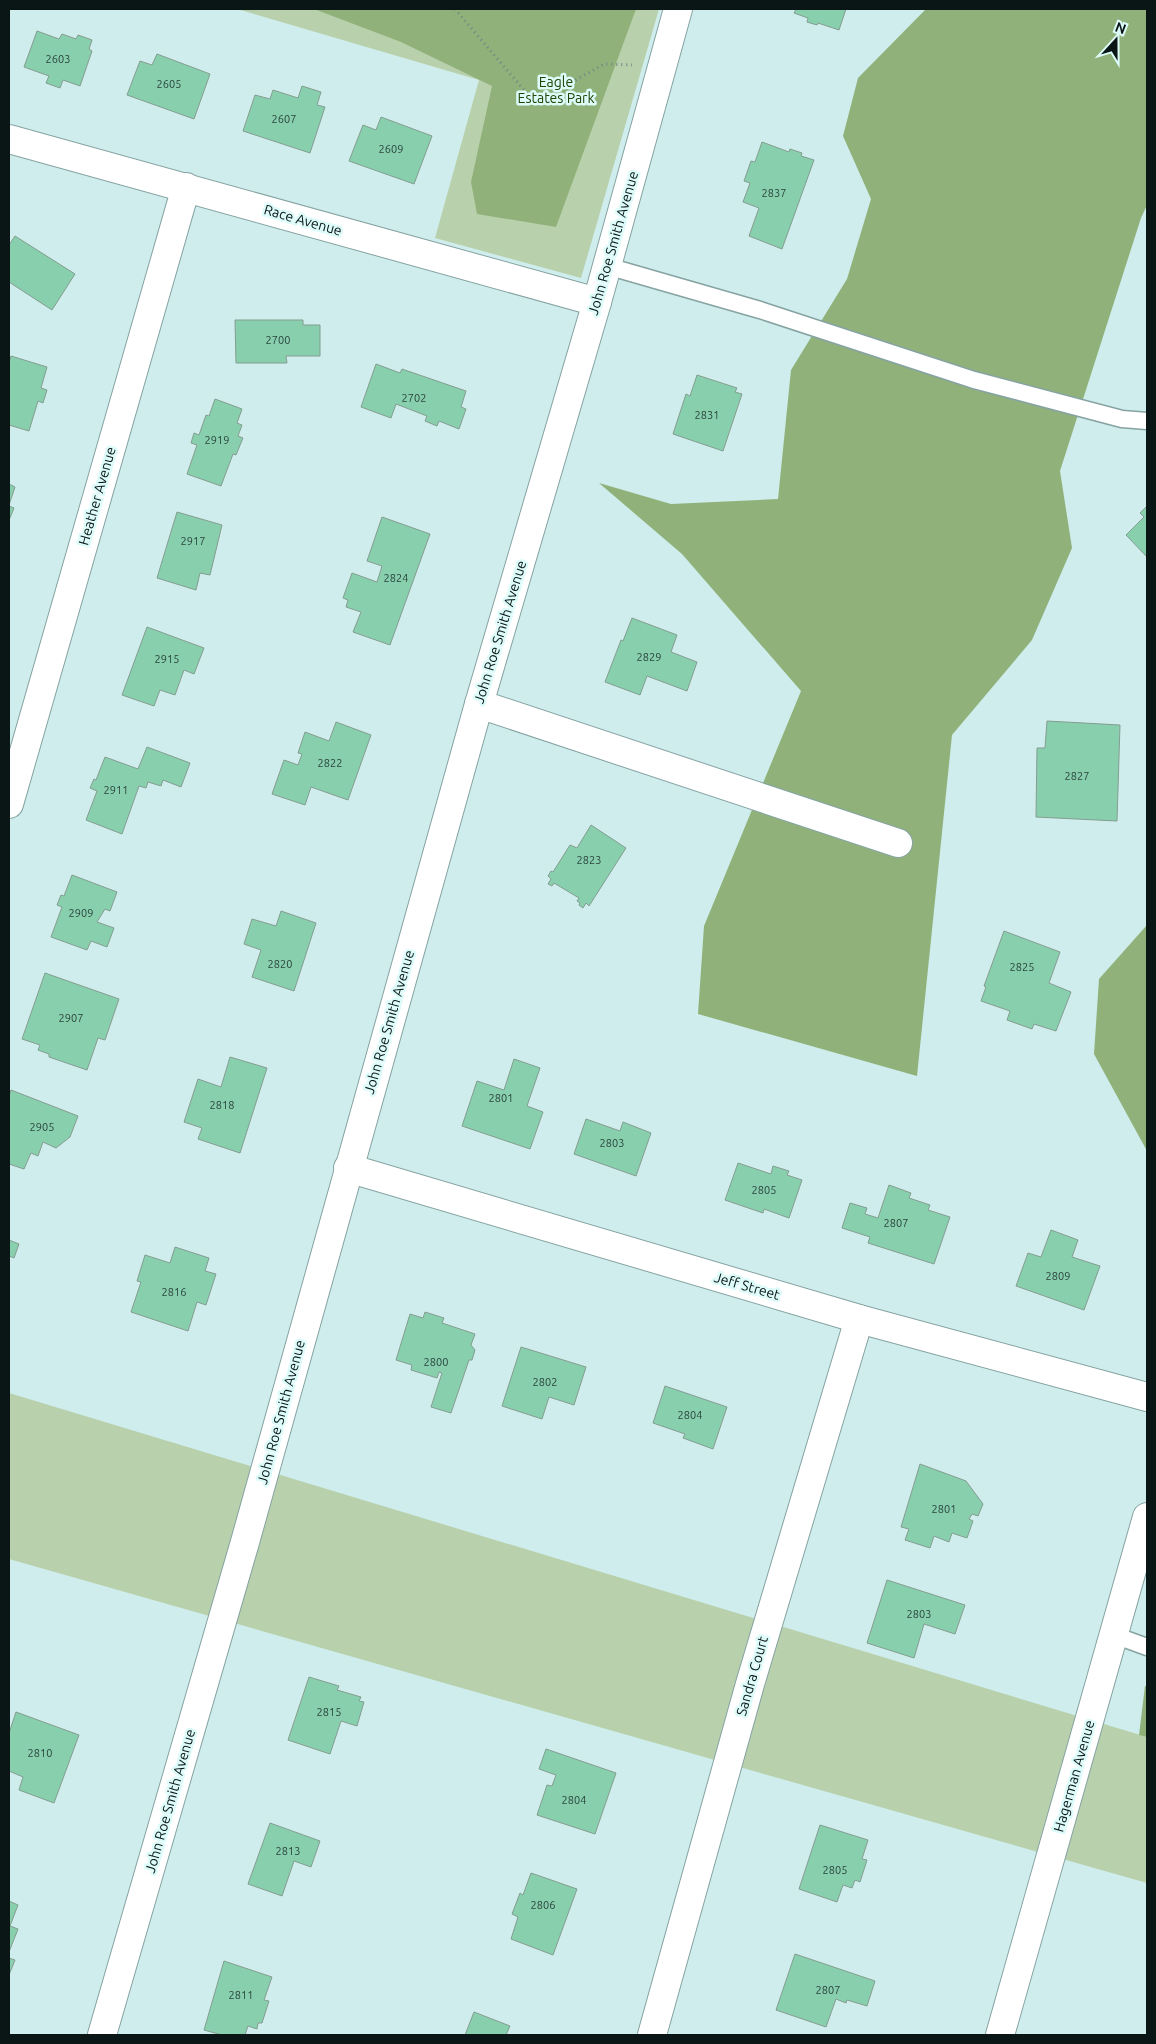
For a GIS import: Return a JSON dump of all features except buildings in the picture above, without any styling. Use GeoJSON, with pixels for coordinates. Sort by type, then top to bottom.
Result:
{"type":"FeatureCollection","features":[{"type":"Feature","properties":{"kind":"street","name":"John Roe Smith Avenue"},"geometry":{"type":"LineString","coordinates":[[102,2035],[245,1542],[479,704],[597,302],[678,9]]}},
{"type":"Feature","properties":{"kind":"street","name":"Race Avenue"},"geometry":{"type":"LineString","coordinates":[[9,139],[597,302]]}},
{"type":"Feature","properties":{"kind":"street","name":"Heather Avenue"},"geometry":{"type":"LineString","coordinates":[[9,804],[186,187]]}},
{"type":"Feature","properties":{"kind":"street"},"geometry":{"type":"LineString","coordinates":[[479,704],[898,843]]}},
{"type":"Feature","properties":{"kind":"street","name":"Jeff Street"},"geometry":{"type":"LineString","coordinates":[[348,1168],[859,1319],[1147,1397]]}},
{"type":"Feature","properties":{"kind":"street","name":"Sandra Court"},"geometry":{"type":"LineString","coordinates":[[652,2035],[750,1684],[859,1319]]}},
{"type":"Feature","properties":{"kind":"street","name":"Hagerman Avenue"},"geometry":{"type":"LineString","coordinates":[[1000,2035],[1147,1517]]}},
{"type":"Feature","properties":{"kind":"lane"},"geometry":{"type":"LineString","coordinates":[[607,266],[760,310],[974,380],[1122,419],[1147,421]]}},
{"type":"Feature","properties":{"kind":"lane"},"geometry":{"type":"LineString","coordinates":[[1114,1635],[1147,1648]]}},
{"type":"Feature","properties":{"kind":"path"},"geometry":{"type":"LineString","coordinates":[[455,9],[535,103],[604,64],[662,67]]}},
{"type":"Feature","properties":{"kind":"green space","name":"Eagle Estates Park"},"geometry":{"type":"Polygon","coordinates":[[[237,9],[659,9],[581,278],[435,238],[479,80],[237,9]]]}},
{"type":"Feature","properties":{"kind":"green space","name":"Eagle Estates Park"},"geometry":{"type":"Polygon","coordinates":[[[314,9],[636,9],[556,227],[477,214],[471,182],[492,86],[401,42],[314,9]]]}},
{"type":"Feature","properties":{"kind":"green space"},"geometry":{"type":"Polygon","coordinates":[[[926,9],[1147,9],[1147,205],[1141,218],[1060,471],[1072,548],[1032,640],[952,735],[917,1076],[698,1014],[704,926],[801,691],[682,554],[599,483],[671,504],[778,499],[791,370],[847,279],[871,199],[843,136],[858,78],[926,9]]]}},
{"type":"Feature","properties":{"kind":"green space"},"geometry":{"type":"Polygon","coordinates":[[[1147,925],[1147,1151],[1094,1054],[1099,979],[1147,925]]]}},
{"type":"Feature","properties":{"kind":"green space"},"geometry":{"type":"Polygon","coordinates":[[[9,1393],[1147,1737],[1147,1883],[9,1559],[9,1393]]]}},
{"type":"Feature","properties":{"kind":"green space"},"geometry":{"type":"Polygon","coordinates":[[[1145,1686],[1147,1686],[1147,1737],[1139,1735],[1145,1686]]]}}]}
